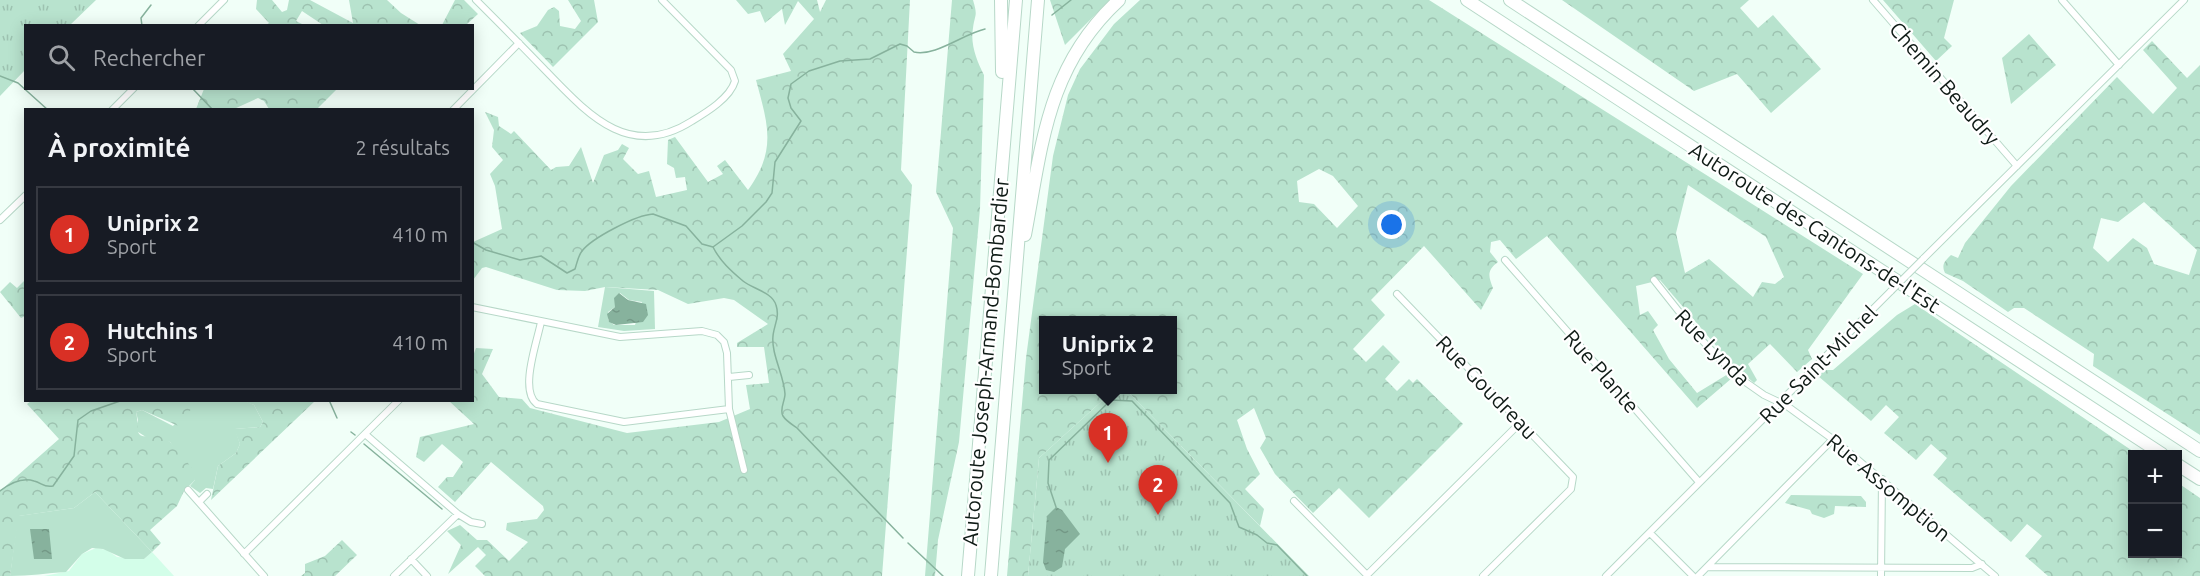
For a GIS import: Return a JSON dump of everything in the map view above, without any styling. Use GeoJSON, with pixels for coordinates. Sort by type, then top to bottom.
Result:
{"type":"FeatureCollection","features":[{"type":"Feature","properties":{"kind":"highway"},"geometry":{"type":"LineString","coordinates":[[1001,0],[1003,148]]}},
{"type":"Feature","properties":{"kind":"highway"},"geometry":{"type":"LineString","coordinates":[[1003,148],[1016,0]]}},
{"type":"Feature","properties":{"kind":"highway"},"geometry":{"type":"LineString","coordinates":[[1014,298],[1038,0]]}},
{"type":"Feature","properties":{"kind":"highway"},"geometry":{"type":"LineString","coordinates":[[1014,298],[1042,140],[1053,100],[1079,47],[1119,0]]}},
{"type":"Feature","properties":{"kind":"highway","name":"Autoroute des Cantons-de-l'Est"},"geometry":{"type":"LineString","coordinates":[[1467,0],[2156,450]]}},
{"type":"Feature","properties":{"kind":"highway","name":"Autoroute des Cantons-de-l'Est"},"geometry":{"type":"LineString","coordinates":[[1510,0],[2200,451]]}},
{"type":"Feature","properties":{"kind":"highway","name":"Autoroute Joseph-Armand-Bombardier"},"geometry":{"type":"LineString","coordinates":[[968,576],[1003,148]]}},
{"type":"Feature","properties":{"kind":"highway","name":"Autoroute Joseph-Armand-Bombardier"},"geometry":{"type":"LineString","coordinates":[[991,576],[1014,298]]}},
{"type":"Feature","properties":{"kind":"highway"},"geometry":{"type":"LineString","coordinates":[[2182,468],[2200,479]]}},
{"type":"Feature","properties":{"kind":"highway"},"geometry":{"type":"LineString","coordinates":[[961,576],[975,488]]}},
{"type":"Feature","properties":{"kind":"street"},"geometry":{"type":"LineString","coordinates":[[200,24],[224,0]]}},
{"type":"Feature","properties":{"kind":"street"},"geometry":{"type":"LineString","coordinates":[[476,0],[596,120],[614,130],[632,135],[662,134],[688,124],[722,99],[735,81],[731,70],[662,0]]}},
{"type":"Feature","properties":{"kind":"street","name":"Chemin Beaudry"},"geometry":{"type":"LineString","coordinates":[[1873,0],[2017,166]]}},
{"type":"Feature","properties":{"kind":"street"},"geometry":{"type":"LineString","coordinates":[[2062,0],[2119,65]]}},
{"type":"Feature","properties":{"kind":"street","name":"Rue Saint-Michel"},"geometry":{"type":"LineString","coordinates":[[1606,576],[2184,0]]}},
{"type":"Feature","properties":{"kind":"street"},"geometry":{"type":"LineString","coordinates":[[474,89],[519,43]]}},
{"type":"Feature","properties":{"kind":"street"},"geometry":{"type":"LineString","coordinates":[[114,108],[132,90]]}},
{"type":"Feature","properties":{"kind":"street"},"geometry":{"type":"LineString","coordinates":[[455,108],[473,90]]}},
{"type":"Feature","properties":{"kind":"street"},"geometry":{"type":"LineString","coordinates":[[0,220],[24,197]]}},
{"type":"Feature","properties":{"kind":"street","name":"Rue Plante"},"geometry":{"type":"LineString","coordinates":[[1505,260],[1700,482]]}},
{"type":"Feature","properties":{"kind":"street","name":"Rue Lynda"},"geometry":{"type":"LineString","coordinates":[[1654,280],[1729,370],[1748,385],[1779,403]]}},
{"type":"Feature","properties":{"kind":"street","name":"Rue Goudreau"},"geometry":{"type":"LineString","coordinates":[[1397,294],[1570,473],[1574,482],[1571,489],[1483,576]]}},
{"type":"Feature","properties":{"kind":"street"},"geometry":{"type":"LineString","coordinates":[[474,307],[621,337],[702,331],[717,335],[726,347],[729,409],[744,470]]}},
{"type":"Feature","properties":{"kind":"street"},"geometry":{"type":"LineString","coordinates":[[541,322],[528,385],[531,398],[537,404],[624,422],[729,409]]}},
{"type":"Feature","properties":{"kind":"street"},"geometry":{"type":"LineString","coordinates":[[729,377],[749,375]]}},
{"type":"Feature","properties":{"kind":"street"},"geometry":{"type":"LineString","coordinates":[[244,554],[397,402]]}},
{"type":"Feature","properties":{"kind":"street","name":"Rue Assomption"},"geometry":{"type":"LineString","coordinates":[[1779,403],[1833,439],[1995,576]]}},
{"type":"Feature","properties":{"kind":"street"},"geometry":{"type":"LineString","coordinates":[[1294,501],[1367,576],[1521,422]]}},
{"type":"Feature","properties":{"kind":"street"},"geometry":{"type":"LineString","coordinates":[[365,434],[458,514],[471,522],[482,524]]}},
{"type":"Feature","properties":{"kind":"street"},"geometry":{"type":"LineString","coordinates":[[1698,576],[1833,439]]}},
{"type":"Feature","properties":{"kind":"street"},"geometry":{"type":"LineString","coordinates":[[1881,576],[1882,479]]}},
{"type":"Feature","properties":{"kind":"street"},"geometry":{"type":"LineString","coordinates":[[189,490],[264,576]]}},
{"type":"Feature","properties":{"kind":"street"},"geometry":{"type":"LineString","coordinates":[[199,502],[207,494]]}},
{"type":"Feature","properties":{"kind":"street"},"geometry":{"type":"LineString","coordinates":[[394,576],[458,514]]}},
{"type":"Feature","properties":{"kind":"street"},"geometry":{"type":"LineString","coordinates":[[1650,533],[1693,576]]}},
{"type":"Feature","properties":{"kind":"street"},"geometry":{"type":"LineString","coordinates":[[411,559],[427,576]]}},
{"type":"Feature","properties":{"kind":"street"},"geometry":{"type":"LineString","coordinates":[[1708,567],[1972,568],[1982,564]]}},
{"type":"Feature","properties":{"kind":"shaded area"},"geometry":{"type":"Polygon","coordinates":[[[96,548],[107,550],[117,557],[144,559],[152,552],[174,576],[44,576],[69,571],[82,554],[96,548]]]}},
{"type":"Feature","properties":{"kind":"green space"},"geometry":{"type":"Polygon","coordinates":[[[0,0],[96,0],[71,24],[24,24],[24,71],[0,96],[0,0]]]}},
{"type":"Feature","properties":{"kind":"green space"},"geometry":{"type":"Polygon","coordinates":[[[257,0],[272,0],[282,12],[287,10],[289,0],[310,0],[353,23],[349,0],[387,0],[401,13],[418,24],[322,24],[302,11],[296,21],[302,24],[268,24],[269,23],[256,9],[257,0]]]}},
{"type":"Feature","properties":{"kind":"green space"},"geometry":{"type":"Polygon","coordinates":[[[455,0],[464,0],[478,14],[467,24],[443,24],[455,0]]]}},
{"type":"Feature","properties":{"kind":"green space"},"geometry":{"type":"Polygon","coordinates":[[[568,0],[594,0],[598,22],[553,67],[520,33],[537,26],[548,10],[554,7],[559,11],[560,26],[575,29],[581,21],[568,0]]]}},
{"type":"Feature","properties":{"kind":"green space"},"geometry":{"type":"Polygon","coordinates":[[[736,0],[817,0],[820,12],[826,0],[910,0],[901,170],[912,185],[882,576],[485,576],[475,566],[486,555],[478,547],[448,574],[461,545],[447,531],[460,525],[477,540],[487,540],[509,561],[528,542],[506,530],[507,523],[537,519],[544,510],[543,506],[491,462],[455,502],[438,487],[447,477],[453,477],[463,462],[442,444],[424,462],[416,457],[420,437],[474,424],[450,402],[474,402],[474,353],[476,348],[493,349],[482,374],[499,397],[522,399],[530,408],[627,433],[719,422],[750,409],[746,385],[769,383],[764,347],[737,347],[737,343],[768,324],[734,300],[724,298],[688,304],[658,290],[605,287],[585,291],[557,290],[486,267],[482,268],[474,279],[474,242],[502,229],[495,186],[490,174],[503,160],[492,147],[494,130],[485,112],[498,117],[499,126],[511,134],[514,131],[551,170],[556,167],[569,166],[581,147],[593,183],[604,155],[618,150],[622,144],[629,148],[623,159],[638,174],[649,171],[656,197],[687,190],[685,177],[676,178],[674,168],[667,164],[668,140],[675,137],[708,182],[723,174],[717,166],[725,160],[748,190],[763,162],[767,137],[764,111],[756,80],[791,71],[783,54],[814,19],[798,1],[785,25],[782,9],[765,23],[760,11],[748,14],[736,0]]]}},
{"type":"Feature","properties":{"kind":"green space"},"geometry":{"type":"Polygon","coordinates":[[[952,0],[973,0],[976,15],[972,40],[984,75],[980,209],[959,442],[938,540],[935,576],[925,576],[953,228],[936,192],[952,0]]]}},
{"type":"Feature","properties":{"kind":"green space"},"geometry":{"type":"Polygon","coordinates":[[[1050,0],[1110,0],[1065,45],[1050,0]]]}},
{"type":"Feature","properties":{"kind":"green space"},"geometry":{"type":"Polygon","coordinates":[[[1140,0],[1429,0],[1863,274],[1808,350],[1812,359],[1797,372],[1770,344],[1748,364],[1757,380],[1754,383],[1730,362],[1660,280],[1636,286],[1640,315],[1648,311],[1658,325],[1653,330],[1669,359],[1697,393],[1728,374],[1732,378],[1697,408],[1547,236],[1516,259],[1500,240],[1491,242],[1490,252],[1498,262],[1490,271],[1489,277],[1493,288],[1481,310],[1424,246],[1371,300],[1385,315],[1353,349],[1366,362],[1383,345],[1400,362],[1385,379],[1397,391],[1409,379],[1413,383],[1417,379],[1463,424],[1369,518],[1339,488],[1313,513],[1275,474],[1260,448],[1266,438],[1254,408],[1237,420],[1247,449],[1260,474],[1245,489],[1264,509],[1260,526],[1130,394],[1177,394],[1177,316],[1039,316],[1039,394],[1110,394],[1039,458],[1028,576],[1007,576],[1026,358],[1053,156],[1068,95],[1080,69],[1114,24],[1140,0]],[[1319,169],[1297,181],[1299,202],[1314,204],[1337,228],[1358,206],[1333,176],[1319,169]],[[1688,185],[1676,233],[1685,273],[1709,259],[1753,297],[1762,282],[1775,284],[1784,277],[1766,237],[1688,185]]]}},
{"type":"Feature","properties":{"kind":"green space"},"geometry":{"type":"Polygon","coordinates":[[[1562,0],[1749,0],[1740,8],[1758,28],[1773,15],[1821,69],[1771,113],[1737,74],[1694,91],[1562,0]]]}},
{"type":"Feature","properties":{"kind":"green space"},"geometry":{"type":"Polygon","coordinates":[[[1883,0],[1954,0],[1944,38],[1952,46],[1936,61],[1883,0]]]}},
{"type":"Feature","properties":{"kind":"green space"},"geometry":{"type":"Polygon","coordinates":[[[2029,34],[2056,65],[2011,104],[2002,58],[2029,34]]]}},
{"type":"Feature","properties":{"kind":"green space"},"geometry":{"type":"Polygon","coordinates":[[[2152,41],[2187,78],[2200,65],[2200,435],[2093,366],[2094,354],[2024,308],[2014,308],[2008,312],[1963,281],[1945,273],[1943,267],[1951,255],[1958,258],[1965,243],[2011,186],[2117,77],[2153,114],[2177,88],[2143,50],[2152,41]],[[2144,202],[2118,222],[2101,218],[2093,248],[2108,262],[2133,238],[2147,248],[2154,264],[2189,275],[2197,250],[2144,202]]]}},
{"type":"Feature","properties":{"kind":"green space"},"geometry":{"type":"Polygon","coordinates":[[[204,90],[336,90],[318,108],[268,108],[264,101],[258,98],[236,108],[196,108],[204,90]]]}},
{"type":"Feature","properties":{"kind":"green space"},"geometry":{"type":"Polygon","coordinates":[[[24,281],[24,316],[21,318],[0,292],[10,282],[17,288],[24,281]]]}},
{"type":"Feature","properties":{"kind":"green space"},"geometry":{"type":"Polygon","coordinates":[[[605,287],[654,291],[655,329],[624,331],[598,327],[605,287]],[[620,293],[615,298],[615,307],[608,312],[608,320],[614,325],[635,325],[642,302],[629,300],[620,293]]]}},
{"type":"Feature","properties":{"kind":"green space"},"geometry":{"type":"Polygon","coordinates":[[[1915,304],[2131,450],[2128,450],[2128,558],[2182,558],[2182,486],[2200,498],[2200,576],[2048,576],[2025,556],[2042,536],[2027,524],[2011,542],[1933,475],[1947,458],[1931,444],[1916,460],[1884,433],[1899,417],[1886,405],[1871,421],[1818,376],[1825,370],[1833,370],[1897,315],[1915,304]]]}},
{"type":"Feature","properties":{"kind":"green space"},"geometry":{"type":"Polygon","coordinates":[[[1110,394],[1130,394],[1309,576],[1028,576],[1039,458],[1110,394]]]}},
{"type":"Feature","properties":{"kind":"green space"},"geometry":{"type":"Polygon","coordinates":[[[30,402],[194,402],[183,428],[142,410],[136,412],[140,435],[157,434],[170,442],[177,450],[184,447],[192,449],[194,453],[186,460],[194,472],[195,480],[184,491],[177,506],[150,530],[161,543],[152,552],[95,492],[74,508],[19,516],[10,576],[0,576],[0,491],[59,439],[27,404],[30,402]]]}},
{"type":"Feature","properties":{"kind":"green space"},"geometry":{"type":"Polygon","coordinates":[[[193,402],[247,402],[254,405],[263,422],[260,427],[235,429],[240,444],[236,453],[218,466],[213,489],[206,488],[200,493],[190,486],[195,480],[170,442],[146,437],[135,430],[138,420],[136,412],[142,410],[173,426],[193,402]]]}},
{"type":"Feature","properties":{"kind":"green space"},"geometry":{"type":"Polygon","coordinates":[[[245,402],[314,402],[211,500],[218,466],[236,453],[240,444],[234,429],[260,427],[263,422],[254,405],[245,402]]]}},
{"type":"Feature","properties":{"kind":"green space"},"geometry":{"type":"Polygon","coordinates":[[[95,492],[152,552],[144,559],[125,559],[103,549],[92,548],[82,554],[66,572],[10,576],[18,516],[74,508],[95,492]]]}},
{"type":"Feature","properties":{"kind":"green space"},"geometry":{"type":"Polygon","coordinates":[[[1791,495],[1861,496],[1866,502],[1866,507],[1835,506],[1834,514],[1824,518],[1812,514],[1810,510],[1785,503],[1791,495]]]}},
{"type":"Feature","properties":{"kind":"green space"},"geometry":{"type":"Polygon","coordinates":[[[342,540],[357,555],[335,576],[301,576],[305,573],[305,564],[325,556],[342,540]]]}},
{"type":"Feature","properties":{"kind":"water"},"geometry":{"type":"Polygon","coordinates":[[[619,293],[628,300],[646,304],[648,315],[643,322],[616,325],[609,322],[607,314],[615,307],[614,298],[619,293]]]}},
{"type":"Feature","properties":{"kind":"water"},"geometry":{"type":"Polygon","coordinates":[[[1056,507],[1062,510],[1080,534],[1065,549],[1062,567],[1054,572],[1046,570],[1043,562],[1047,516],[1056,507]]]}},
{"type":"Feature","properties":{"kind":"water"},"geometry":{"type":"Polygon","coordinates":[[[30,529],[49,529],[52,559],[34,559],[30,529]]]}},
{"type":"Feature","properties":{"kind":"waterway"},"geometry":{"type":"LineString","coordinates":[[1052,15],[1071,0]]}},
{"type":"Feature","properties":{"kind":"waterway"},"geometry":{"type":"LineString","coordinates":[[142,24],[141,18],[151,5]]}},
{"type":"Feature","properties":{"kind":"waterway"},"geometry":{"type":"LineString","coordinates":[[474,243],[486,250],[520,260],[541,256],[567,273],[575,269],[581,253],[595,240],[626,223],[653,214],[686,226],[702,244],[713,247],[742,226],[772,193],[775,162],[801,121],[791,108],[788,98],[791,84],[809,71],[840,61],[870,59],[900,44],[914,52],[922,53],[985,29]]}},
{"type":"Feature","properties":{"kind":"waterway"},"geometry":{"type":"LineString","coordinates":[[0,76],[18,83],[24,88]]}},
{"type":"Feature","properties":{"kind":"waterway"},"geometry":{"type":"LineString","coordinates":[[26,90],[46,108]]}},
{"type":"Feature","properties":{"kind":"waterway"},"geometry":{"type":"LineString","coordinates":[[194,90],[211,108]]}},
{"type":"Feature","properties":{"kind":"waterway"},"geometry":{"type":"LineString","coordinates":[[713,247],[734,273],[747,284],[771,297],[776,305],[777,317],[773,343],[784,387],[783,416],[903,538]]}},
{"type":"Feature","properties":{"kind":"waterway"},"geometry":{"type":"LineString","coordinates":[[1056,507],[1048,483],[1049,460],[1111,400],[1132,401],[1230,503],[1239,527],[1257,535],[1267,543],[1277,545],[1307,576]]}},
{"type":"Feature","properties":{"kind":"waterway"},"geometry":{"type":"LineString","coordinates":[[0,491],[25,480],[53,486],[74,456],[78,420],[91,411],[117,402]]}},
{"type":"Feature","properties":{"kind":"waterway"},"geometry":{"type":"LineString","coordinates":[[330,402],[337,418]]}},
{"type":"Feature","properties":{"kind":"waterway"},"geometry":{"type":"LineString","coordinates":[[351,432],[355,435]]}},
{"type":"Feature","properties":{"kind":"waterway"},"geometry":{"type":"LineString","coordinates":[[364,444],[442,509]]}},
{"type":"Feature","properties":{"kind":"waterway"},"geometry":{"type":"LineString","coordinates":[[908,543],[943,576]]}},
{"type":"Feature","properties":{"kind":"place","name":"Uniprix 2"},"geometry":{"type":"Point","coordinates":[1108,463]}},
{"type":"Feature","properties":{"kind":"place","name":"Hutchins 1"},"geometry":{"type":"Point","coordinates":[1158,515]}}]}
